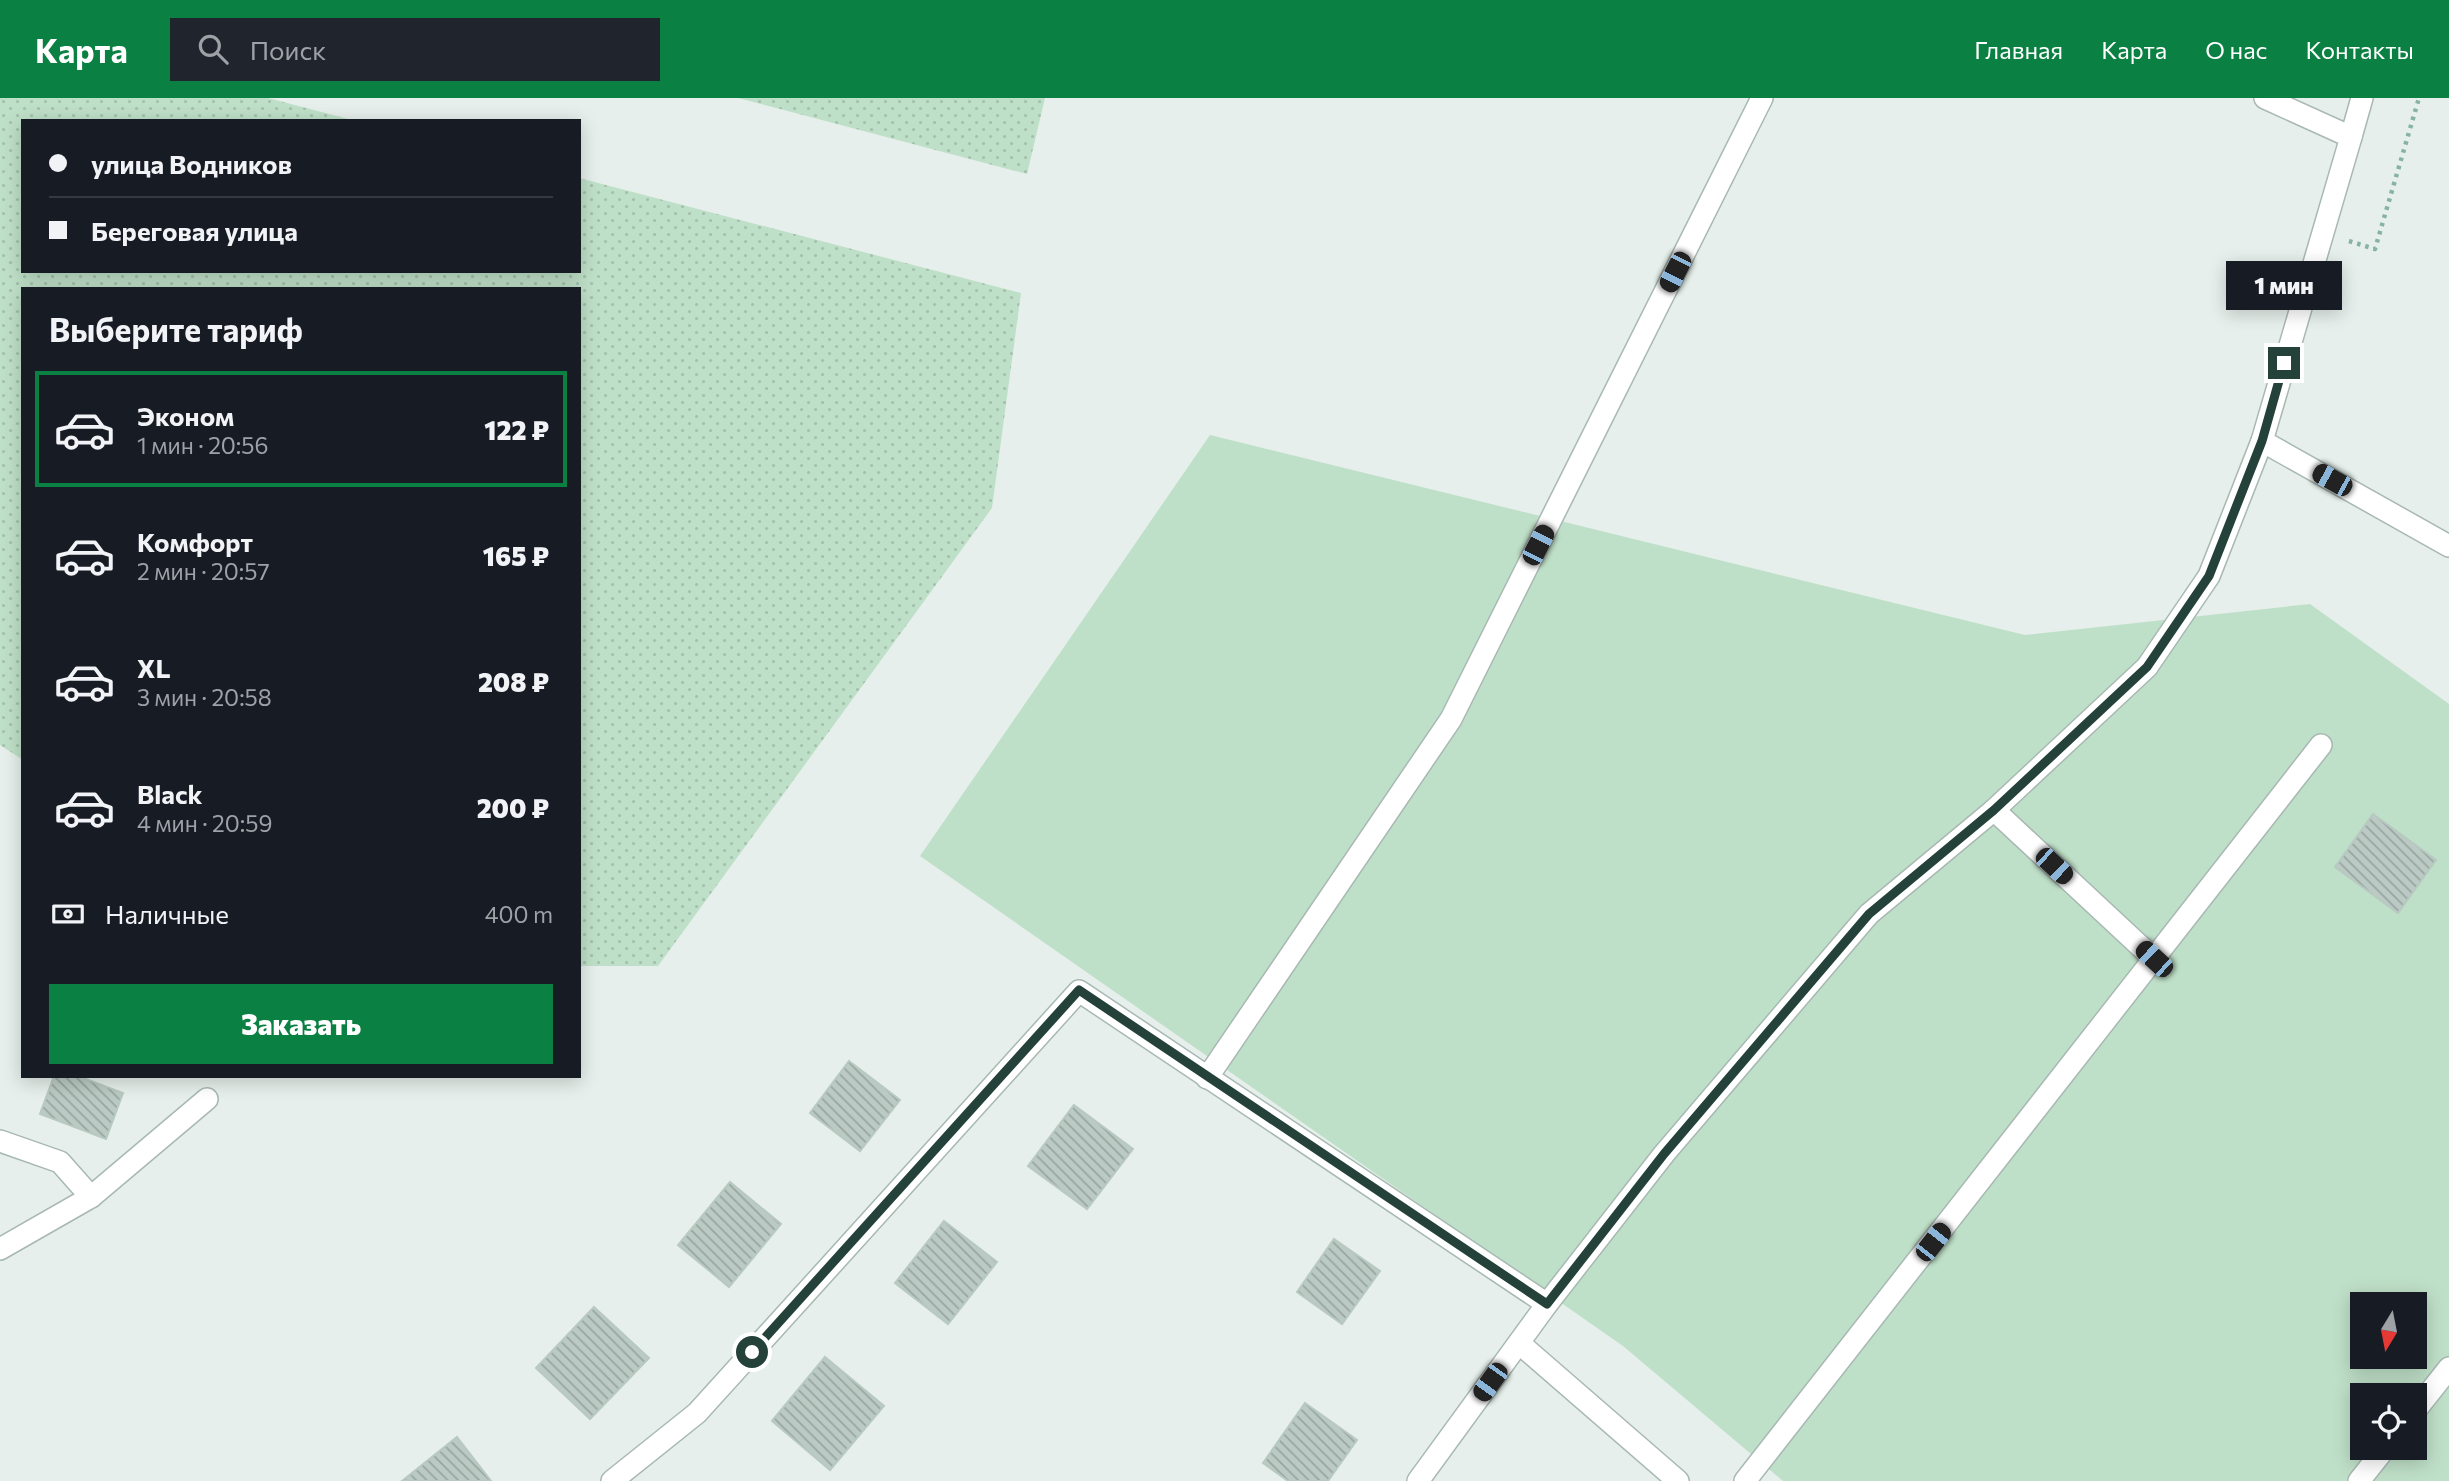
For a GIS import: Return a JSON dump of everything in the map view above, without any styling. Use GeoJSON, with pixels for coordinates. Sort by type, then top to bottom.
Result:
{"type":"FeatureCollection","features":[{"type":"Feature","properties":{"kind":"street"},"geometry":{"type":"LineString","coordinates":[[1207,1078],[1451,719],[1762,98]]}},
{"type":"Feature","properties":{"kind":"street"},"geometry":{"type":"LineString","coordinates":[[2265,98],[2351,136]]}},
{"type":"Feature","properties":{"kind":"street"},"geometry":{"type":"LineString","coordinates":[[1418,1481],[1547,1304],[1664,1154],[1869,914],[1994,810],[2147,667],[2209,576],[2262,441],[2362,98]]}},
{"type":"Feature","properties":{"kind":"street"},"geometry":{"type":"LineString","coordinates":[[2262,441],[2449,546]]}},
{"type":"Feature","properties":{"kind":"street"},"geometry":{"type":"LineString","coordinates":[[1745,1481],[2321,745]]}},
{"type":"Feature","properties":{"kind":"street"},"geometry":{"type":"LineString","coordinates":[[1994,810],[2154,959]]}},
{"type":"Feature","properties":{"kind":"street"},"geometry":{"type":"LineString","coordinates":[[612,1481],[697,1413],[1079,990],[1547,1304]]}},
{"type":"Feature","properties":{"kind":"street"},"geometry":{"type":"LineString","coordinates":[[0,1250],[91,1197],[207,1099]]}},
{"type":"Feature","properties":{"kind":"street"},"geometry":{"type":"LineString","coordinates":[[0,1141],[60,1162],[91,1197]]}},
{"type":"Feature","properties":{"kind":"street"},"geometry":{"type":"LineString","coordinates":[[1519,1343],[1678,1481]]}},
{"type":"Feature","properties":{"kind":"street"},"geometry":{"type":"LineString","coordinates":[[2427,1395],[2449,1368]]}},
{"type":"Feature","properties":{"kind":"street"},"geometry":{"type":"LineString","coordinates":[[2359,1481],[2376,1460]]}},
{"type":"Feature","properties":{"kind":"path"},"geometry":{"type":"LineString","coordinates":[[2323,233],[2375,249],[2419,98]]}},
{"type":"Feature","properties":{"kind":"green space"},"geometry":{"type":"Polygon","coordinates":[[[0,98],[268,98],[348,119],[21,119],[21,273],[581,273],[581,179],[1021,293],[992,508],[658,966],[581,966],[581,287],[21,287],[21,759],[0,745],[0,98]]]}},
{"type":"Feature","properties":{"kind":"green space"},"geometry":{"type":"Polygon","coordinates":[[[738,98],[1045,98],[1027,174],[738,98]]]}},
{"type":"Feature","properties":{"kind":"green space"},"geometry":{"type":"Polygon","coordinates":[[[1210,435],[2025,635],[2310,604],[2449,704],[2449,1481],[1783,1481],[1623,1346],[920,856],[1210,435]]]}},
{"type":"Feature","properties":{"kind":"building"},"geometry":{"type":"Polygon","coordinates":[[[2373,814],[2436,860],[2398,913],[2335,867],[2373,814]]]}},
{"type":"Feature","properties":{"kind":"building"},"geometry":{"type":"Polygon","coordinates":[[[849,1061],[900,1100],[860,1151],[810,1113],[849,1061]]]}},
{"type":"Feature","properties":{"kind":"building"},"geometry":{"type":"Polygon","coordinates":[[[53,1078],[83,1078],[123,1093],[106,1139],[40,1114],[53,1078]]]}},
{"type":"Feature","properties":{"kind":"building"},"geometry":{"type":"Polygon","coordinates":[[[1074,1105],[1133,1149],[1087,1209],[1028,1166],[1074,1105]]]}},
{"type":"Feature","properties":{"kind":"building"},"geometry":{"type":"Polygon","coordinates":[[[730,1182],[781,1224],[729,1287],[678,1245],[730,1182]]]}},
{"type":"Feature","properties":{"kind":"building"},"geometry":{"type":"Polygon","coordinates":[[[944,1221],[997,1262],[948,1324],[895,1283],[944,1221]]]}},
{"type":"Feature","properties":{"kind":"building"},"geometry":{"type":"Polygon","coordinates":[[[1334,1239],[1380,1271],[1342,1324],[1297,1292],[1334,1239]]]}},
{"type":"Feature","properties":{"kind":"building"},"geometry":{"type":"Polygon","coordinates":[[[594,1307],[649,1358],[590,1419],[536,1368],[594,1307]]]}},
{"type":"Feature","properties":{"kind":"building"},"geometry":{"type":"Polygon","coordinates":[[[825,1357],[884,1406],[830,1470],[772,1421],[825,1357]]]}},
{"type":"Feature","properties":{"kind":"building"},"geometry":{"type":"Polygon","coordinates":[[[1305,1403],[1357,1440],[1328,1481],[1288,1481],[1263,1463],[1305,1403]]]}},
{"type":"Feature","properties":{"kind":"building"},"geometry":{"type":"Polygon","coordinates":[[[457,1437],[491,1481],[402,1481],[457,1437]]]}},
{"type":"Feature","properties":{"kind":"route"},"geometry":{"type":"LineString","coordinates":[[752,1352],[1079,990],[1547,1304],[1664,1154],[1869,914],[1994,810],[2147,667],[2209,576],[2262,441],[2284,363]]}}]}
